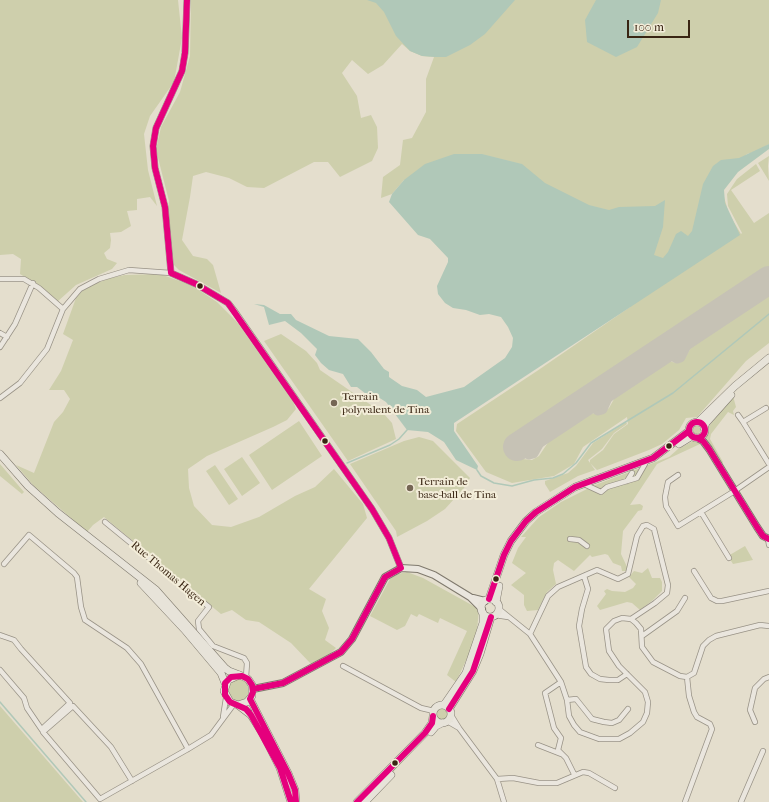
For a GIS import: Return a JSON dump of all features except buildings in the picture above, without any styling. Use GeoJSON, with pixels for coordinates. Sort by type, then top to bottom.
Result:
{"type":"FeatureCollection","features":[{"type":"Feature","properties":{"kind":"main road"},"geometry":{"type":"LineString","coordinates":[[769,358],[735,386],[698,422],[691,425],[693,435],[703,441],[709,449],[763,536],[769,541]]}},
{"type":"Feature","properties":{"kind":"main road"},"geometry":{"type":"LineString","coordinates":[[493,607],[504,556],[511,542],[526,521],[536,512],[575,487],[653,458],[693,435],[702,435],[706,423],[730,396],[769,362]]}},
{"type":"Feature","properties":{"kind":"main road"},"geometry":{"type":"LineString","coordinates":[[698,422],[704,430],[709,449]]}},
{"type":"Feature","properties":{"kind":"main road"},"geometry":{"type":"LineString","coordinates":[[365,802],[447,715],[473,671],[480,654],[505,560],[519,535],[536,516],[586,485],[645,464],[659,457],[693,435]]}},
{"type":"Feature","properties":{"kind":"main road"},"geometry":{"type":"LineString","coordinates":[[0,454],[28,486],[58,513],[156,590],[229,672],[243,676],[250,681],[253,689],[250,699],[247,702],[236,704]]}},
{"type":"Feature","properties":{"kind":"main road"},"geometry":{"type":"LineString","coordinates":[[108,553],[151,593],[221,673],[225,683],[224,691],[226,698],[251,715],[263,734],[280,768],[291,802]]}},
{"type":"Feature","properties":{"kind":"main road"},"geometry":{"type":"LineString","coordinates":[[253,689],[283,683],[341,652],[352,639],[385,577],[401,568],[418,569],[434,575],[470,597],[493,607]]}},
{"type":"Feature","properties":{"kind":"main road"},"geometry":{"type":"LineString","coordinates":[[434,713],[437,721],[447,715],[466,673],[483,623],[482,611],[470,597]]}},
{"type":"Feature","properties":{"kind":"main road"},"geometry":{"type":"LineString","coordinates":[[482,611],[493,607]]}},
{"type":"Feature","properties":{"kind":"main road"},"geometry":{"type":"LineString","coordinates":[[482,611],[493,607]]}},
{"type":"Feature","properties":{"kind":"main road"},"geometry":{"type":"LineString","coordinates":[[225,683],[231,677],[243,676]]}},
{"type":"Feature","properties":{"kind":"main road"},"geometry":{"type":"LineString","coordinates":[[250,699],[278,752],[295,790],[297,802]]}},
{"type":"Feature","properties":{"kind":"main road"},"geometry":{"type":"LineString","coordinates":[[357,802],[424,733],[432,723],[434,713],[439,705],[447,715]]}},
{"type":"Feature","properties":{"kind":"street"},"geometry":{"type":"LineString","coordinates":[[171,273],[165,207],[155,168],[153,146],[156,128],[182,71],[185,53],[187,0]]}},
{"type":"Feature","properties":{"kind":"street"},"geometry":{"type":"LineString","coordinates":[[0,398],[20,383],[47,349],[63,309],[80,289],[110,274],[134,270],[171,273],[196,284],[228,303],[372,509],[389,538],[401,568]]}},
{"type":"Feature","properties":{"kind":"street"},"geometry":{"type":"LineString","coordinates":[[0,279],[20,278],[33,283],[63,309]]}},
{"type":"Feature","properties":{"kind":"street"},"geometry":{"type":"LineString","coordinates":[[0,347],[15,324],[33,283]]}},
{"type":"Feature","properties":{"kind":"street"},"geometry":{"type":"LineString","coordinates":[[0,333],[7,337]]}},
{"type":"Feature","properties":{"kind":"street"},"geometry":{"type":"LineString","coordinates":[[743,422],[766,408]]}},
{"type":"Feature","properties":{"kind":"street"},"geometry":{"type":"LineString","coordinates":[[678,475],[668,482],[665,497],[666,506],[678,526],[734,491],[769,465],[738,415]]}},
{"type":"Feature","properties":{"kind":"street"},"geometry":{"type":"LineString","coordinates":[[586,485],[601,492],[607,487],[637,478],[645,464]]}},
{"type":"Feature","properties":{"kind":"street"},"geometry":{"type":"LineString","coordinates":[[627,481],[632,474]]}},
{"type":"Feature","properties":{"kind":"street"},"geometry":{"type":"LineString","coordinates":[[701,512],[729,558]]}},
{"type":"Feature","properties":{"kind":"street","name":"Rue Thomas Hagen"},"geometry":{"type":"LineString","coordinates":[[105,522],[209,608],[198,621],[199,629],[213,646],[244,658],[247,663],[243,676]]}},
{"type":"Feature","properties":{"kind":"street"},"geometry":{"type":"LineString","coordinates":[[493,607],[530,634],[561,682],[567,700],[569,716],[580,732],[599,739],[619,739],[630,733],[643,722],[647,713],[648,702],[645,692],[613,659],[609,651],[606,629],[608,624],[617,619],[631,619],[656,603],[667,593],[668,585],[654,529],[651,526],[643,526],[639,529],[630,570],[624,577],[614,578],[597,570],[558,587],[552,592],[548,596],[530,634]]}},
{"type":"Feature","properties":{"kind":"street"},"geometry":{"type":"LineString","coordinates":[[4,564],[29,535],[77,577],[81,607],[85,620],[127,648],[141,664],[188,749]]}},
{"type":"Feature","properties":{"kind":"street"},"geometry":{"type":"LineString","coordinates":[[570,539],[579,540],[587,546]]}},
{"type":"Feature","properties":{"kind":"street"},"geometry":{"type":"LineString","coordinates":[[694,571],[712,598],[717,601],[722,602],[769,591]]}},
{"type":"Feature","properties":{"kind":"street"},"geometry":{"type":"LineString","coordinates":[[584,576],[588,589],[580,616],[579,626],[586,667],[591,674],[600,679],[618,680],[627,674]]}},
{"type":"Feature","properties":{"kind":"street"},"geometry":{"type":"LineString","coordinates":[[642,636],[677,611],[685,598]]}},
{"type":"Feature","properties":{"kind":"street"},"geometry":{"type":"LineString","coordinates":[[631,619],[641,629],[642,647],[653,662],[680,676],[687,677],[694,673],[703,646],[709,640],[716,636],[760,625],[769,626]]}},
{"type":"Feature","properties":{"kind":"street"},"geometry":{"type":"LineString","coordinates":[[0,635],[14,640],[70,703],[42,730]]}},
{"type":"Feature","properties":{"kind":"street"},"geometry":{"type":"LineString","coordinates":[[343,666],[421,708],[434,713]]}},
{"type":"Feature","properties":{"kind":"street"},"geometry":{"type":"LineString","coordinates":[[0,670],[24,698],[27,708],[42,730],[100,799],[210,735],[236,704]]}},
{"type":"Feature","properties":{"kind":"street"},"geometry":{"type":"LineString","coordinates":[[685,802],[712,726],[697,717],[692,708],[687,677]]}},
{"type":"Feature","properties":{"kind":"street"},"geometry":{"type":"LineString","coordinates":[[755,722],[750,710],[755,688],[764,678],[769,677]]}},
{"type":"Feature","properties":{"kind":"street"},"geometry":{"type":"LineString","coordinates":[[561,682],[545,693],[554,728],[562,741],[557,748],[574,774]]}},
{"type":"Feature","properties":{"kind":"street"},"geometry":{"type":"LineString","coordinates":[[223,718],[226,698]]}},
{"type":"Feature","properties":{"kind":"street"},"geometry":{"type":"LineString","coordinates":[[567,700],[576,700],[592,718],[604,722],[612,723],[619,720],[628,709]]}},
{"type":"Feature","properties":{"kind":"street"},"geometry":{"type":"LineString","coordinates":[[42,730],[73,706],[111,747],[132,781]]}},
{"type":"Feature","properties":{"kind":"street"},"geometry":{"type":"LineString","coordinates":[[447,715],[459,728],[497,779],[504,802]]}},
{"type":"Feature","properties":{"kind":"street"},"geometry":{"type":"LineString","coordinates":[[538,745],[562,754]]}},
{"type":"Feature","properties":{"kind":"street"},"geometry":{"type":"LineString","coordinates":[[741,802],[763,751]]}},
{"type":"Feature","properties":{"kind":"street"},"geometry":{"type":"LineString","coordinates":[[497,779],[513,778],[556,783],[574,774],[584,772],[589,773],[615,788]]}},
{"type":"Feature","properties":{"kind":"shaded area"},"geometry":{"type":"Polygon","coordinates":[[[0,0],[178,0],[182,38],[174,82],[150,116],[144,134],[148,170],[157,206],[150,197],[137,199],[137,210],[127,211],[131,226],[121,232],[110,233],[110,248],[104,253],[107,259],[117,263],[112,269],[76,285],[57,302],[38,285],[20,274],[21,259],[13,254],[0,255],[0,0]]]}},
{"type":"Feature","properties":{"kind":"shaded area"},"geometry":{"type":"Polygon","coordinates":[[[191,0],[769,0],[769,144],[758,151],[747,154],[717,187],[724,197],[729,214],[741,234],[742,233],[728,206],[727,194],[737,179],[756,164],[760,171],[731,190],[754,223],[769,213],[769,268],[509,440],[523,459],[532,460],[539,456],[551,438],[587,413],[601,414],[609,408],[618,392],[668,359],[677,363],[685,358],[694,342],[769,293],[769,343],[746,361],[697,417],[686,418],[679,430],[662,444],[649,450],[597,470],[590,463],[590,460],[603,450],[614,434],[628,424],[627,417],[583,447],[574,464],[554,476],[512,483],[486,472],[456,431],[457,424],[630,307],[404,180],[392,194],[381,198],[383,177],[400,165],[403,140],[412,138],[426,112],[426,79],[434,57],[422,56],[410,51],[402,44],[383,65],[368,74],[352,60],[342,73],[357,96],[361,118],[371,115],[377,127],[378,148],[372,161],[340,177],[328,162],[314,162],[264,188],[247,187],[229,178],[206,172],[193,176],[182,240],[193,256],[207,259],[213,265],[221,293],[179,270],[174,265],[172,257],[168,208],[169,201],[156,150],[161,127],[180,92],[190,56],[191,0]]]}},
{"type":"Feature","properties":{"kind":"shaded area"},"geometry":{"type":"Polygon","coordinates":[[[367,0],[515,0],[485,34],[470,45],[446,57],[435,57],[422,56],[410,51],[396,36],[384,12],[376,3],[367,0]]]}},
{"type":"Feature","properties":{"kind":"shaded area"},"geometry":{"type":"Polygon","coordinates":[[[596,0],[661,0],[658,13],[637,47],[616,57],[587,42],[585,20],[596,0]]]}},
{"type":"Feature","properties":{"kind":"shaded area"},"geometry":{"type":"Polygon","coordinates":[[[769,144],[769,149],[738,172],[724,190],[725,203],[740,235],[454,423],[454,431],[478,466],[477,470],[456,460],[444,442],[428,432],[407,430],[386,402],[378,397],[370,397],[357,387],[351,387],[343,374],[329,370],[321,363],[315,355],[317,349],[301,333],[285,321],[269,325],[264,307],[254,304],[264,305],[280,314],[291,314],[296,320],[329,336],[358,339],[371,352],[384,369],[389,372],[389,377],[402,386],[417,390],[426,397],[464,387],[505,358],[512,347],[513,338],[501,317],[489,314],[480,315],[466,310],[453,308],[445,303],[438,294],[437,286],[448,262],[448,258],[430,239],[418,235],[389,202],[392,194],[404,180],[425,164],[454,154],[482,154],[522,164],[545,183],[589,205],[609,210],[619,207],[655,206],[665,200],[663,227],[654,255],[663,258],[668,252],[676,234],[681,231],[688,236],[692,231],[703,184],[713,166],[721,160],[739,158],[769,144]]]}},
{"type":"Feature","properties":{"kind":"shaded area"},"geometry":{"type":"Polygon","coordinates":[[[769,156],[768,166],[769,181],[758,163],[769,156]]]}},
{"type":"Feature","properties":{"kind":"shaded area"},"geometry":{"type":"Polygon","coordinates":[[[160,274],[191,285],[217,302],[239,324],[293,401],[296,409],[287,420],[207,456],[188,469],[189,488],[194,506],[212,525],[231,527],[259,517],[295,496],[315,487],[334,469],[363,504],[367,518],[309,589],[326,599],[322,611],[329,628],[325,640],[336,648],[328,656],[312,665],[291,643],[259,622],[246,620],[232,610],[221,614],[104,517],[93,525],[87,532],[33,485],[16,465],[34,473],[54,422],[63,412],[70,399],[64,390],[49,390],[61,371],[73,340],[63,334],[76,298],[82,291],[92,285],[110,278],[125,275],[160,274]]]}},
{"type":"Feature","properties":{"kind":"shaded area"},"geometry":{"type":"Polygon","coordinates":[[[281,334],[306,351],[317,363],[320,370],[384,414],[392,423],[396,439],[348,461],[264,341],[281,334]]]}},
{"type":"Feature","properties":{"kind":"shaded area"},"geometry":{"type":"Polygon","coordinates":[[[733,396],[736,407],[733,411],[734,415],[728,412],[711,434],[710,439],[723,462],[722,464],[706,437],[707,429],[733,396]]]}},
{"type":"Feature","properties":{"kind":"shaded area"},"geometry":{"type":"Polygon","coordinates":[[[299,421],[322,456],[272,490],[249,455],[299,421]]]}},
{"type":"Feature","properties":{"kind":"shaded area"},"geometry":{"type":"Polygon","coordinates":[[[626,422],[627,424],[614,433],[602,449],[588,460],[595,470],[578,476],[550,492],[545,484],[545,481],[568,473],[576,466],[593,443],[626,422]]]}},
{"type":"Feature","properties":{"kind":"shaded area"},"geometry":{"type":"Polygon","coordinates":[[[694,426],[698,426],[700,430],[698,434],[694,434],[692,432],[692,428],[694,426]]]}},
{"type":"Feature","properties":{"kind":"shaded area","name":"Terrain de base-ball de Tina"},"geometry":{"type":"Polygon","coordinates":[[[419,437],[433,441],[470,478],[464,488],[445,509],[427,521],[397,537],[396,531],[350,464],[404,441],[419,437]]]}},
{"type":"Feature","properties":{"kind":"shaded area"},"geometry":{"type":"Polygon","coordinates":[[[695,440],[700,444],[657,464],[630,505],[640,504],[643,506],[642,510],[638,511],[623,531],[621,554],[628,569],[627,571],[622,571],[621,566],[613,563],[608,555],[605,554],[592,557],[590,555],[574,571],[558,560],[554,563],[553,570],[556,584],[547,592],[538,610],[527,611],[524,605],[524,595],[511,585],[526,573],[512,563],[518,548],[526,537],[521,537],[539,517],[561,502],[595,485],[669,457],[678,449],[695,440]]]}},
{"type":"Feature","properties":{"kind":"shaded area"},"geometry":{"type":"Polygon","coordinates":[[[242,457],[260,483],[242,496],[224,469],[242,457]]]}},
{"type":"Feature","properties":{"kind":"shaded area"},"geometry":{"type":"Polygon","coordinates":[[[0,464],[24,492],[22,494],[0,476],[0,464]]]}},
{"type":"Feature","properties":{"kind":"shaded area"},"geometry":{"type":"Polygon","coordinates":[[[215,465],[238,499],[229,505],[206,471],[215,465]]]}},
{"type":"Feature","properties":{"kind":"shaded area"},"geometry":{"type":"Polygon","coordinates":[[[745,546],[753,560],[733,564],[728,556],[745,546]]]}},
{"type":"Feature","properties":{"kind":"shaded area"},"geometry":{"type":"Polygon","coordinates":[[[648,568],[652,578],[660,578],[662,582],[662,591],[653,600],[640,610],[632,603],[627,602],[600,610],[597,606],[606,594],[604,591],[607,589],[625,592],[633,588],[636,584],[629,577],[634,571],[642,573],[648,568]]]}},
{"type":"Feature","properties":{"kind":"shaded area"},"geometry":{"type":"Polygon","coordinates":[[[407,572],[423,578],[479,609],[477,631],[470,652],[456,682],[447,675],[467,631],[440,618],[438,623],[419,614],[417,617],[411,614],[405,626],[397,630],[370,616],[390,579],[398,574],[407,572]]]}},
{"type":"Feature","properties":{"kind":"shaded area"},"geometry":{"type":"Polygon","coordinates":[[[485,617],[487,618],[485,635],[450,711],[459,728],[447,721],[436,726],[365,802],[424,733],[435,708],[441,705],[457,688],[485,617]]]}},
{"type":"Feature","properties":{"kind":"shaded area"},"geometry":{"type":"Polygon","coordinates":[[[239,678],[244,679],[250,685],[250,695],[244,701],[239,702],[234,701],[228,695],[227,690],[228,685],[234,679],[239,678]]]}},
{"type":"Feature","properties":{"kind":"shaded area"},"geometry":{"type":"Polygon","coordinates":[[[0,706],[83,802],[0,802],[0,706]]]}},
{"type":"Feature","properties":{"kind":"waterway"},"geometry":{"type":"LineString","coordinates":[[477,470],[481,476],[494,483],[512,486],[534,480],[553,478],[563,474],[576,463],[591,443],[673,393],[769,314]]}},
{"type":"Feature","properties":{"kind":"waterway"},"geometry":{"type":"LineString","coordinates":[[347,463],[390,445],[399,439],[407,430]]}},
{"type":"Feature","properties":{"kind":"waterway"},"geometry":{"type":"LineString","coordinates":[[0,702],[86,802]]}},
{"type":"Feature","properties":{"kind":"taxiway"},"geometry":{"type":"LineString","coordinates":[[679,340],[671,342],[668,347],[670,354],[677,358],[680,357],[693,331]]}},
{"type":"Feature","properties":{"kind":"taxiway"},"geometry":{"type":"LineString","coordinates":[[600,392],[593,394],[590,399],[592,406],[598,410],[602,409],[614,382]]}},
{"type":"Feature","properties":{"kind":"taxiway"},"geometry":{"type":"LineString","coordinates":[[534,435],[527,437],[523,442],[523,449],[529,454],[533,453],[549,425]]}},
{"type":"Feature","properties":{"kind":"runway"},"geometry":{"type":"LineString","coordinates":[[517,447],[769,280]]}},
{"type":"Feature","properties":{"kind":"transit line"},"geometry":{"type":"LineString","coordinates":[[187,0],[185,53],[182,71],[156,128],[153,146],[155,168],[165,207],[171,273],[196,284],[228,303],[372,509],[389,538],[401,568],[385,577],[352,639],[341,652],[283,683],[253,689]]}},
{"type":"Feature","properties":{"kind":"transit line"},"geometry":{"type":"LineString","coordinates":[[697,422],[704,427],[705,430],[700,437],[697,438],[690,433],[689,430],[694,423],[697,422]]}},
{"type":"Feature","properties":{"kind":"transit line"},"geometry":{"type":"LineString","coordinates":[[489,599],[504,555],[511,541],[526,521],[536,512],[575,487],[653,458],[689,431]]}},
{"type":"Feature","properties":{"kind":"transit line"},"geometry":{"type":"LineString","coordinates":[[697,438],[703,441],[709,449],[757,527],[763,536],[769,539]]}},
{"type":"Feature","properties":{"kind":"transit line"},"geometry":{"type":"LineString","coordinates":[[449,709],[473,671],[491,617]]}},
{"type":"Feature","properties":{"kind":"transit line"},"geometry":{"type":"LineString","coordinates":[[291,802],[280,768],[251,715],[246,709],[230,702],[225,695],[225,683],[231,677],[242,676],[248,679],[252,685],[253,692],[250,699],[288,773],[295,790],[296,802]]}},
{"type":"Feature","properties":{"kind":"transit line"},"geometry":{"type":"LineString","coordinates":[[357,802],[425,733],[432,723],[433,716]]}},
{"type":"Feature","properties":{"kind":"place","name":"Terrain polyvalent de Tina"},"geometry":{"type":"Point","coordinates":[334,403]}},
{"type":"Feature","properties":{"kind":"place","name":"Terrain de base-ball de Tina"},"geometry":{"type":"Point","coordinates":[410,488]}}]}
